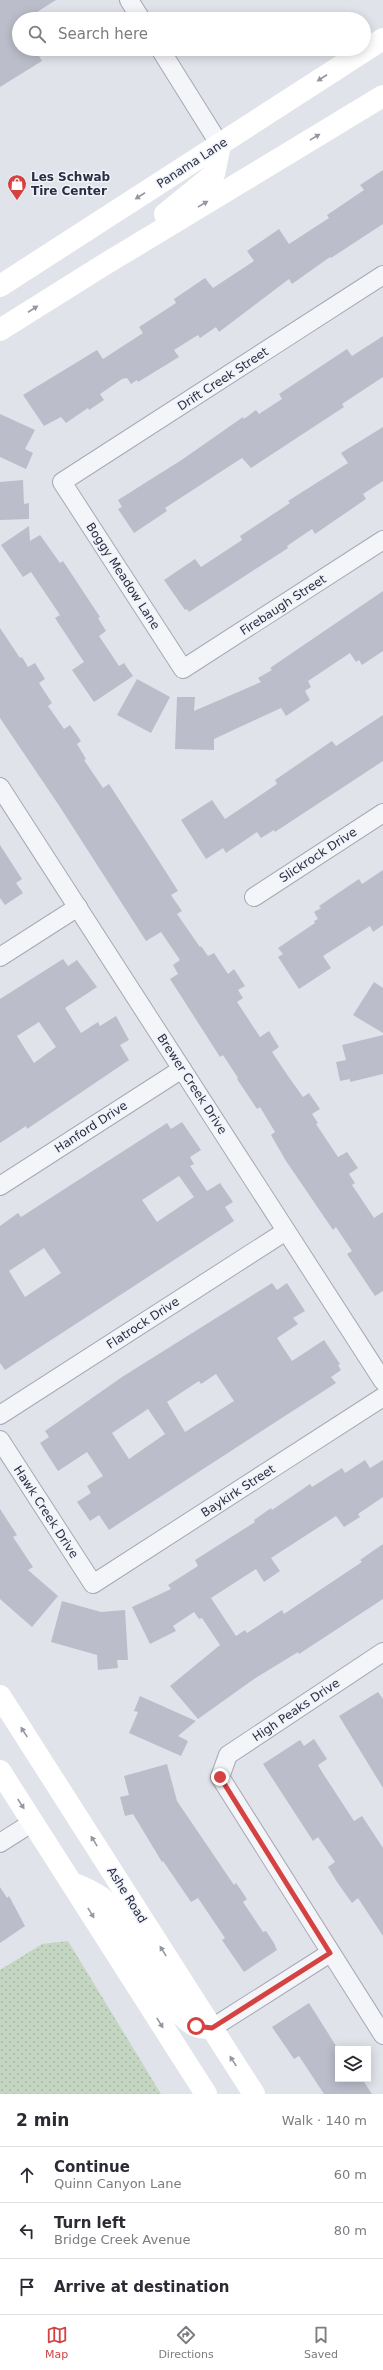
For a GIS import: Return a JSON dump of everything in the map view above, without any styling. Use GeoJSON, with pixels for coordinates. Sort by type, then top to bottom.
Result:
{"type":"FeatureCollection","features":[{"type":"Feature","properties":{"kind":"main road","name":"Panama Lane"},"geometry":{"type":"LineString","coordinates":[[371,47],[383,39]]}},
{"type":"Feature","properties":{"kind":"main road","name":"Panama Lane"},"geometry":{"type":"LineString","coordinates":[[0,286],[357,56]]}},
{"type":"Feature","properties":{"kind":"main road"},"geometry":{"type":"LineString","coordinates":[[0,330],[102,266],[383,96]]}},
{"type":"Feature","properties":{"kind":"main road"},"geometry":{"type":"LineString","coordinates":[[102,266],[214,174],[220,145]]}},
{"type":"Feature","properties":{"kind":"main road","name":"Ashe Road"},"geometry":{"type":"LineString","coordinates":[[0,1696],[254,2094]]}},
{"type":"Feature","properties":{"kind":"main road"},"geometry":{"type":"LineString","coordinates":[[0,1771],[206,2094]]}},
{"type":"Feature","properties":{"kind":"main road"},"geometry":{"type":"LineString","coordinates":[[72,1883],[90,1890],[103,1899],[120,1921],[170,2000],[183,2016],[196,2026],[212,2028]]}},
{"type":"Feature","properties":{"kind":"street"},"geometry":{"type":"LineString","coordinates":[[129,0],[137,12]]}},
{"type":"Feature","properties":{"kind":"street"},"geometry":{"type":"LineString","coordinates":[[164,56],[220,145]]}},
{"type":"Feature","properties":{"kind":"street","name":"Drift Creek Street"},"geometry":{"type":"LineString","coordinates":[[62,482],[383,275]]}},
{"type":"Feature","properties":{"kind":"street","name":"Boggy Meadow Lane"},"geometry":{"type":"LineString","coordinates":[[62,482],[183,669]]}},
{"type":"Feature","properties":{"kind":"street","name":"Firebaugh Street"},"geometry":{"type":"LineString","coordinates":[[183,669],[383,540]]}},
{"type":"Feature","properties":{"kind":"street","name":"Brewer Creek Drive"},"geometry":{"type":"LineString","coordinates":[[0,786],[383,1381]]}},
{"type":"Feature","properties":{"kind":"street","name":"Slickrock Drive"},"geometry":{"type":"LineString","coordinates":[[254,897],[383,813]]}},
{"type":"Feature","properties":{"kind":"street"},"geometry":{"type":"LineString","coordinates":[[0,957],[78,907]]}},
{"type":"Feature","properties":{"kind":"street","name":"Hanford Drive"},"geometry":{"type":"LineString","coordinates":[[0,1186],[182,1069]]}},
{"type":"Feature","properties":{"kind":"street","name":"Flatrock Drive"},"geometry":{"type":"LineString","coordinates":[[0,1415],[286,1231]]}},
{"type":"Feature","properties":{"kind":"street","name":"Baykirk Street"},"geometry":{"type":"LineString","coordinates":[[93,1584],[383,1397]]}},
{"type":"Feature","properties":{"kind":"street","name":"Hawk Creek Drive"},"geometry":{"type":"LineString","coordinates":[[0,1440],[93,1584]]}},
{"type":"Feature","properties":{"kind":"street","name":"High Peaks Drive"},"geometry":{"type":"LineString","coordinates":[[330,1953],[220,1777],[228,1755],[383,1652]]}},
{"type":"Feature","properties":{"kind":"street"},"geometry":{"type":"LineString","coordinates":[[0,1842],[33,1822]]}},
{"type":"Feature","properties":{"kind":"street"},"geometry":{"type":"LineString","coordinates":[[212,2028],[330,1953],[383,2035]]}},
{"type":"Feature","properties":{"kind":"green space"},"geometry":{"type":"Polygon","coordinates":[[[68,1941],[161,2094],[0,2094],[0,1970],[42,1944],[68,1941]]]}},
{"type":"Feature","properties":{"kind":"building"},"geometry":{"type":"Polygon","coordinates":[[[0,0],[56,0],[37,12],[12,12],[12,56],[39,56],[42,61],[0,87],[0,0]]]}},
{"type":"Feature","properties":{"kind":"building"},"geometry":{"type":"Polygon","coordinates":[[[383,170],[383,224],[331,258],[330,257],[292,284],[289,279],[219,332],[216,327],[200,338],[198,335],[174,350],[179,357],[138,382],[137,380],[131,384],[127,378],[122,379],[100,394],[104,400],[89,410],[88,408],[66,423],[61,417],[44,426],[23,395],[97,350],[103,359],[143,333],[139,327],[176,303],[174,299],[205,278],[213,288],[254,261],[247,251],[279,229],[289,244],[329,218],[327,215],[364,190],[360,185],[383,170]]]}},
{"type":"Feature","properties":{"kind":"building"},"geometry":{"type":"Polygon","coordinates":[[[383,336],[383,377],[342,404],[344,407],[251,468],[242,458],[165,508],[167,511],[134,533],[118,509],[122,507],[118,500],[183,459],[243,417],[244,419],[256,410],[259,414],[282,399],[279,394],[347,349],[352,356],[383,336]]]}},
{"type":"Feature","properties":{"kind":"building"},"geometry":{"type":"Polygon","coordinates":[[[0,414],[35,430],[25,449],[33,453],[26,469],[0,457],[0,414]]]}},
{"type":"Feature","properties":{"kind":"building"},"geometry":{"type":"Polygon","coordinates":[[[383,427],[383,481],[363,494],[366,499],[315,534],[312,529],[287,546],[288,548],[189,612],[187,609],[185,610],[164,580],[195,559],[201,567],[242,540],[240,536],[290,503],[288,501],[348,463],[341,453],[383,427]]]}},
{"type":"Feature","properties":{"kind":"building"},"geometry":{"type":"Polygon","coordinates":[[[23,480],[24,504],[29,503],[29,519],[0,520],[0,482],[23,480]]]}},
{"type":"Feature","properties":{"kind":"building"},"geometry":{"type":"Polygon","coordinates":[[[29,526],[30,541],[40,535],[60,563],[63,561],[100,617],[98,618],[106,631],[99,636],[119,666],[124,663],[133,676],[94,702],[72,670],[84,662],[55,618],[60,615],[31,572],[23,577],[1,545],[29,526]]]}},
{"type":"Feature","properties":{"kind":"building"},"geometry":{"type":"Polygon","coordinates":[[[383,591],[383,651],[362,665],[359,660],[356,662],[350,653],[308,681],[311,687],[305,691],[310,700],[286,716],[281,708],[214,739],[214,750],[175,749],[177,697],[195,697],[194,711],[261,682],[258,678],[272,670],[270,668],[383,591]]]}},
{"type":"Feature","properties":{"kind":"building"},"geometry":{"type":"Polygon","coordinates":[[[0,628],[20,658],[22,657],[28,667],[35,663],[45,679],[39,683],[52,703],[48,706],[64,729],[70,725],[81,741],[77,744],[86,759],[84,760],[103,788],[109,784],[178,891],[171,895],[182,911],[177,914],[208,956],[214,953],[228,974],[234,969],[245,986],[238,990],[243,998],[237,1002],[260,1037],[269,1031],[279,1047],[272,1052],[303,1097],[309,1093],[320,1109],[312,1114],[318,1123],[316,1124],[338,1157],[347,1152],[358,1168],[349,1174],[355,1183],[352,1185],[374,1218],[383,1212],[383,1291],[375,1296],[347,1254],[352,1251],[336,1227],[333,1230],[286,1161],[271,1135],[275,1132],[260,1107],[257,1109],[223,1055],[220,1057],[170,979],[178,974],[173,965],[180,960],[161,932],[146,941],[58,804],[0,718],[0,628]]]}},
{"type":"Feature","properties":{"kind":"building"},"geometry":{"type":"Polygon","coordinates":[[[137,679],[170,697],[151,733],[117,715],[137,679]]]}},
{"type":"Feature","properties":{"kind":"building"},"geometry":{"type":"Polygon","coordinates":[[[383,715],[383,761],[275,832],[274,830],[261,838],[257,832],[226,853],[223,848],[206,859],[181,820],[212,800],[225,819],[277,784],[275,780],[332,741],[336,746],[383,715]]]}},
{"type":"Feature","properties":{"kind":"building"},"geometry":{"type":"Polygon","coordinates":[[[0,845],[22,879],[16,883],[23,893],[5,905],[0,898],[0,845]]]}},
{"type":"Feature","properties":{"kind":"building"},"geometry":{"type":"Polygon","coordinates":[[[383,870],[383,925],[373,932],[370,926],[323,956],[331,968],[299,989],[278,957],[283,954],[278,948],[315,923],[314,921],[318,919],[314,912],[321,908],[319,906],[359,879],[362,884],[383,870]]]}},
{"type":"Feature","properties":{"kind":"building"},"geometry":{"type":"Polygon","coordinates":[[[63,959],[68,966],[77,960],[97,987],[65,1008],[81,1033],[98,1022],[100,1026],[116,1016],[129,1040],[120,1045],[129,1060],[27,1129],[26,1126],[0,1143],[0,999],[63,959]],[[39,1022],[17,1036],[34,1063],[56,1047],[39,1022]]]}},
{"type":"Feature","properties":{"kind":"building"},"geometry":{"type":"Polygon","coordinates":[[[374,982],[383,988],[383,1033],[353,1015],[374,982]]]}},
{"type":"Feature","properties":{"kind":"building"},"geometry":{"type":"Polygon","coordinates":[[[383,1035],[383,1074],[350,1082],[350,1079],[340,1081],[336,1062],[346,1060],[342,1045],[383,1035]]]}},
{"type":"Feature","properties":{"kind":"building"},"geometry":{"type":"Polygon","coordinates":[[[182,1122],[201,1150],[190,1157],[194,1164],[190,1166],[207,1191],[220,1183],[233,1202],[225,1207],[234,1221],[5,1370],[0,1363],[0,1226],[18,1213],[21,1217],[167,1123],[171,1129],[182,1122]],[[179,1176],[142,1200],[157,1222],[194,1197],[179,1176]],[[44,1248],[9,1271],[25,1297],[61,1273],[44,1248]]]}},
{"type":"Feature","properties":{"kind":"building"},"geometry":{"type":"Polygon","coordinates":[[[272,1283],[277,1290],[287,1283],[305,1311],[293,1318],[298,1324],[277,1338],[292,1361],[324,1340],[340,1364],[338,1365],[341,1370],[331,1377],[336,1383],[109,1530],[99,1515],[90,1521],[77,1502],[91,1493],[87,1486],[103,1476],[87,1452],[58,1471],[40,1443],[49,1437],[45,1431],[122,1377],[272,1283]],[[216,1374],[201,1384],[199,1381],[167,1402],[185,1432],[234,1401],[216,1374]],[[148,1409],[112,1433],[129,1459],[165,1434],[148,1409]]]}},
{"type":"Feature","properties":{"kind":"building"},"geometry":{"type":"Polygon","coordinates":[[[365,1460],[370,1468],[383,1460],[383,1497],[358,1514],[360,1517],[344,1527],[336,1516],[271,1558],[280,1571],[264,1582],[256,1569],[211,1598],[236,1636],[245,1630],[247,1633],[282,1610],[284,1614],[362,1562],[360,1560],[383,1544],[383,1599],[299,1654],[298,1652],[254,1679],[198,1719],[170,1686],[220,1645],[202,1618],[199,1619],[194,1612],[173,1626],[176,1631],[150,1644],[132,1607],[171,1589],[168,1585],[198,1566],[195,1560],[255,1522],[254,1520],[271,1508],[272,1510],[310,1484],[312,1487],[342,1468],[345,1473],[365,1460]]]}},
{"type":"Feature","properties":{"kind":"building"},"geometry":{"type":"Polygon","coordinates":[[[0,1509],[17,1535],[13,1537],[33,1567],[28,1570],[58,1596],[32,1627],[0,1599],[0,1509]]]}},
{"type":"Feature","properties":{"kind":"building"},"geometry":{"type":"Polygon","coordinates":[[[62,1601],[101,1612],[125,1610],[128,1660],[117,1660],[118,1668],[98,1670],[97,1655],[51,1642],[62,1601]]]}},
{"type":"Feature","properties":{"kind":"building"},"geometry":{"type":"Polygon","coordinates":[[[378,1692],[383,1699],[383,1788],[339,1716],[378,1692]]]}},
{"type":"Feature","properties":{"kind":"building"},"geometry":{"type":"Polygon","coordinates":[[[140,1696],[196,1721],[178,1736],[188,1741],[181,1756],[129,1733],[138,1712],[134,1711],[140,1696]]]}},
{"type":"Feature","properties":{"kind":"building"},"geometry":{"type":"Polygon","coordinates":[[[314,1739],[327,1759],[318,1765],[322,1772],[354,1821],[362,1816],[383,1848],[383,1936],[358,1898],[352,1903],[337,1882],[328,1867],[335,1862],[318,1837],[313,1841],[263,1764],[300,1740],[304,1746],[314,1739]]]}},
{"type":"Feature","properties":{"kind":"building"},"geometry":{"type":"Polygon","coordinates":[[[167,1764],[177,1801],[234,1885],[236,1883],[247,1899],[243,1902],[263,1932],[266,1931],[277,1950],[244,1972],[222,1940],[225,1938],[198,1898],[191,1902],[163,1861],[162,1862],[133,1814],[125,1816],[120,1797],[129,1795],[124,1776],[167,1764]]]}},
{"type":"Feature","properties":{"kind":"building"},"geometry":{"type":"Polygon","coordinates":[[[0,1887],[7,1898],[9,1896],[25,1926],[0,1943],[0,1887]]]}},
{"type":"Feature","properties":{"kind":"building"},"geometry":{"type":"Polygon","coordinates":[[[309,2003],[336,2046],[335,2082],[364,2082],[372,2094],[324,2094],[299,2056],[294,2059],[272,2027],[309,2003]]]}},
{"type":"Feature","properties":{"kind":"place","name":"Les Schwab Tire Center"},"geometry":{"type":"Point","coordinates":[17,201]}},
{"type":"Feature","properties":{"kind":"route"},"geometry":{"type":"LineString","coordinates":[[196,2026],[212,2028],[330,1953],[220,1777]]}}]}
